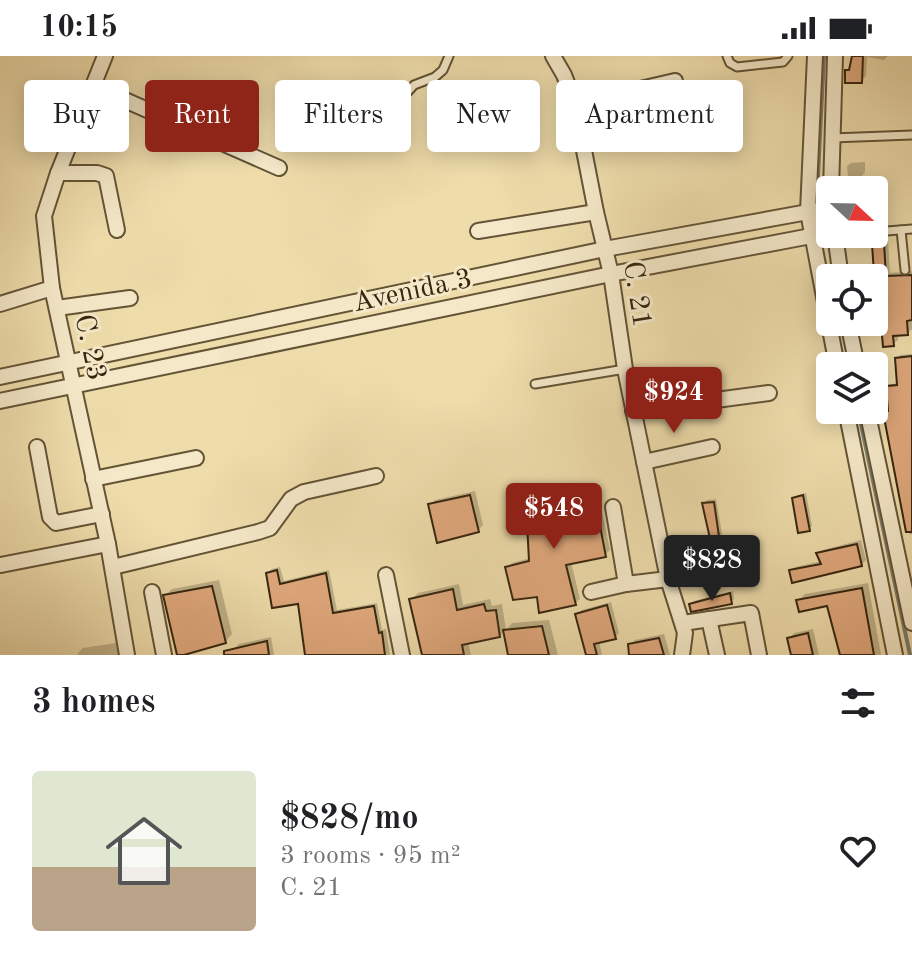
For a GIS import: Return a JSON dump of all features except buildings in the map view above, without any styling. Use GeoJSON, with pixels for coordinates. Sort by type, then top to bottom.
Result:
{"type":"FeatureCollection","features":[{"type":"Feature","properties":{"kind":"street","name":"C. 23"},"geometry":{"type":"LineString","coordinates":[[95,80],[105,56]]}},
{"type":"Feature","properties":{"kind":"street","name":"C. 21"},"geometry":{"type":"LineString","coordinates":[[553,56],[566,80]]}},
{"type":"Feature","properties":{"kind":"street"},"geometry":{"type":"LineString","coordinates":[[815,56],[808,212],[834,352]]}},
{"type":"Feature","properties":{"kind":"street"},"geometry":{"type":"LineString","coordinates":[[831,176],[835,56]]}},
{"type":"Feature","properties":{"kind":"street"},"geometry":{"type":"LineString","coordinates":[[129,102],[279,168]]}},
{"type":"Feature","properties":{"kind":"street","name":"C. 23"},"geometry":{"type":"LineString","coordinates":[[66,152],[44,216],[52,288],[113,567],[127,655]]}},
{"type":"Feature","properties":{"kind":"street","name":"C. 21"},"geometry":{"type":"LineString","coordinates":[[584,152],[611,274],[625,369],[668,579],[684,628]]}},
{"type":"Feature","properties":{"kind":"street"},"geometry":{"type":"LineString","coordinates":[[58,173],[97,173],[106,176],[117,230]]}},
{"type":"Feature","properties":{"kind":"street","name":"Avenida 3"},"geometry":{"type":"LineString","coordinates":[[0,377],[605,249],[816,211]]}},
{"type":"Feature","properties":{"kind":"street"},"geometry":{"type":"LineString","coordinates":[[478,231],[596,212]]}},
{"type":"Feature","properties":{"kind":"street","name":"Avenida 3"},"geometry":{"type":"LineString","coordinates":[[0,401],[611,274],[816,236]]}},
{"type":"Feature","properties":{"kind":"street"},"geometry":{"type":"LineString","coordinates":[[0,304],[52,288]]}},
{"type":"Feature","properties":{"kind":"street"},"geometry":{"type":"LineString","coordinates":[[57,308],[130,298]]}},
{"type":"Feature","properties":{"kind":"street"},"geometry":{"type":"LineString","coordinates":[[633,411],[769,393]]}},
{"type":"Feature","properties":{"kind":"street"},"geometry":{"type":"LineString","coordinates":[[849,424],[895,655]]}},
{"type":"Feature","properties":{"kind":"street"},"geometry":{"type":"LineString","coordinates":[[870,424],[909,593],[912,623]]}},
{"type":"Feature","properties":{"kind":"street"},"geometry":{"type":"LineString","coordinates":[[37,447],[50,517],[56,523],[102,514]]}},
{"type":"Feature","properties":{"kind":"street"},"geometry":{"type":"LineString","coordinates":[[644,462],[712,447]]}},
{"type":"Feature","properties":{"kind":"street"},"geometry":{"type":"LineString","coordinates":[[93,479],[196,458]]}},
{"type":"Feature","properties":{"kind":"street"},"geometry":{"type":"LineString","coordinates":[[113,567],[270,528],[291,499],[304,492],[376,476]]}},
{"type":"Feature","properties":{"kind":"street"},"geometry":{"type":"LineString","coordinates":[[613,507],[626,584]]}},
{"type":"Feature","properties":{"kind":"street"},"geometry":{"type":"LineString","coordinates":[[1,565],[108,544]]}},
{"type":"Feature","properties":{"kind":"street"},"geometry":{"type":"LineString","coordinates":[[386,575],[402,655]]}},
{"type":"Feature","properties":{"kind":"street"},"geometry":{"type":"LineString","coordinates":[[591,592],[668,579]]}},
{"type":"Feature","properties":{"kind":"street"},"geometry":{"type":"LineString","coordinates":[[152,592],[164,655]]}},
{"type":"Feature","properties":{"kind":"street"},"geometry":{"type":"LineString","coordinates":[[682,655],[684,628],[709,619],[751,613],[759,655]]}},
{"type":"Feature","properties":{"kind":"street"},"geometry":{"type":"LineString","coordinates":[[709,619],[717,655]]}},
{"type":"Feature","properties":{"kind":"lane"},"geometry":{"type":"LineString","coordinates":[[411,88],[435,77],[443,70],[449,56]]}},
{"type":"Feature","properties":{"kind":"lane"},"geometry":{"type":"LineString","coordinates":[[727,56],[730,63],[737,67],[783,62],[788,56]]}},
{"type":"Feature","properties":{"kind":"lane"},"geometry":{"type":"LineString","coordinates":[[832,138],[910,133]]}},
{"type":"Feature","properties":{"kind":"lane"},"geometry":{"type":"LineString","coordinates":[[888,231],[912,229]]}},
{"type":"Feature","properties":{"kind":"lane"},"geometry":{"type":"LineString","coordinates":[[901,230],[905,270]]}},
{"type":"Feature","properties":{"kind":"lane"},"geometry":{"type":"LineString","coordinates":[[535,384],[625,369]]}},
{"type":"Feature","properties":{"kind":"waterway"},"geometry":{"type":"LineString","coordinates":[[818,176],[824,56]]}},
{"type":"Feature","properties":{"kind":"waterway"},"geometry":{"type":"LineString","coordinates":[[861,424],[910,655]]}}]}
